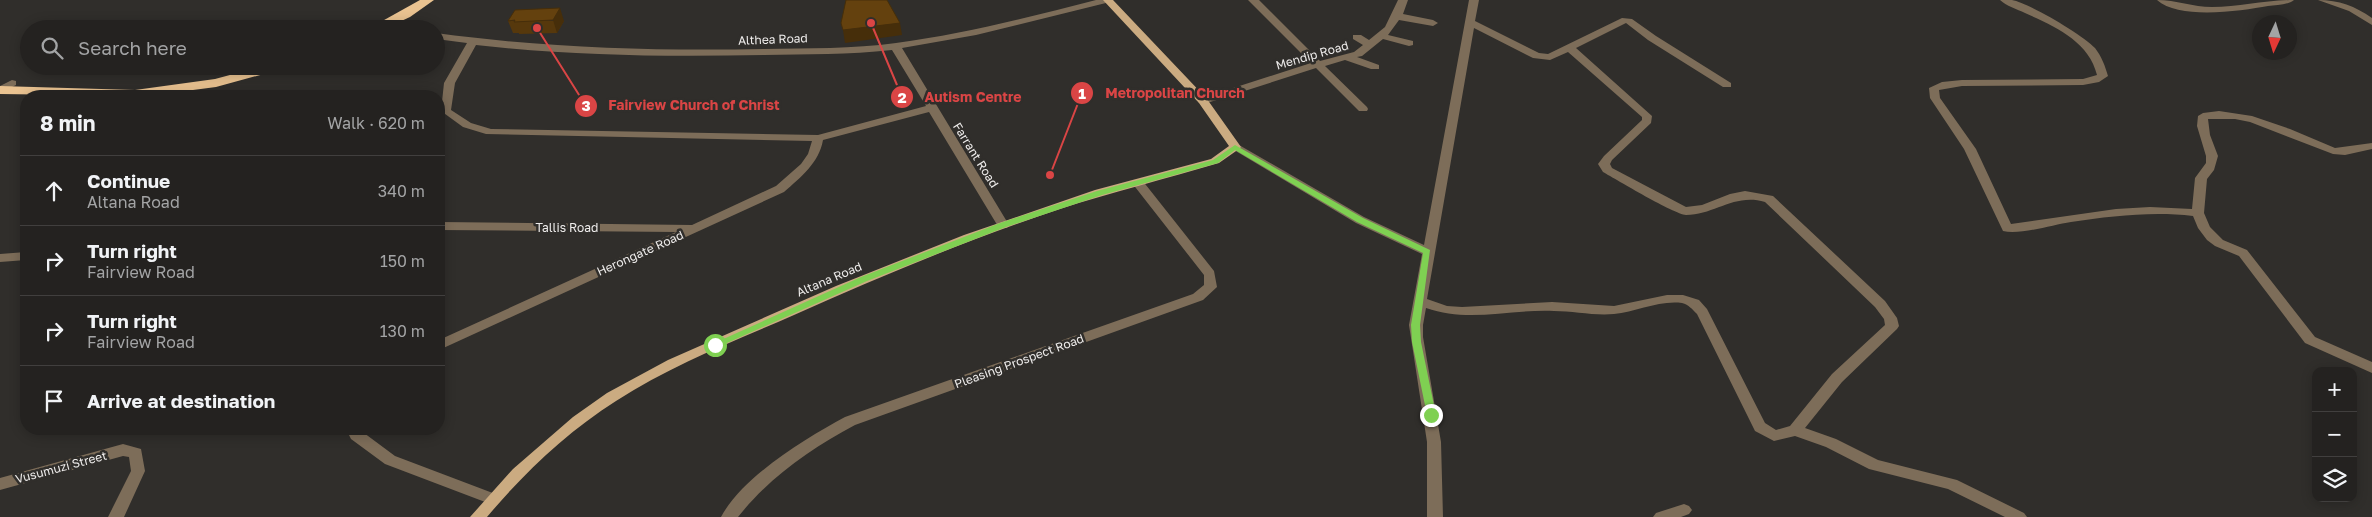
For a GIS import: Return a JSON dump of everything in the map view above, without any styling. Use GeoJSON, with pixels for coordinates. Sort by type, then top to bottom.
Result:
{"type":"FeatureCollection","features":[{"type":"Feature","properties":{"kind":"highway"},"geometry":{"type":"LineString","coordinates":[[404,20],[428,0]]}},
{"type":"Feature","properties":{"kind":"highway"},"geometry":{"type":"LineString","coordinates":[[406,20],[439,0]]}},
{"type":"Feature","properties":{"kind":"highway"},"geometry":{"type":"LineString","coordinates":[[2,87],[167,86],[215,75]]}},
{"type":"Feature","properties":{"kind":"highway"},"geometry":{"type":"LineString","coordinates":[[164,90],[216,83],[245,75]]}},
{"type":"Feature","properties":{"kind":"highway"},"geometry":{"type":"LineString","coordinates":[[2,87],[59,90]]}},
{"type":"Feature","properties":{"kind":"main road"},"geometry":{"type":"LineString","coordinates":[[1107,0],[1203,101],[1235,147]]}},
{"type":"Feature","properties":{"kind":"main road","name":"Altana Road"},"geometry":{"type":"LineString","coordinates":[[478,517],[493,499],[560,436],[594,408],[640,381],[817,299],[1003,225],[1100,193],[1215,161],[1235,147]]}},
{"type":"Feature","properties":{"kind":"street","name":"Althea Road"},"geometry":{"type":"LineString","coordinates":[[445,37],[473,42],[580,52],[639,55],[782,52],[895,46],[1015,24],[1107,0]]}},
{"type":"Feature","properties":{"kind":"street"},"geometry":{"type":"LineString","coordinates":[[1254,0],[1363,109]]}},
{"type":"Feature","properties":{"kind":"street","name":"Mendip Road"},"geometry":{"type":"LineString","coordinates":[[1203,101],[1319,64],[1358,54],[1382,36],[1396,16],[1403,0]]}},
{"type":"Feature","properties":{"kind":"street"},"geometry":{"type":"LineString","coordinates":[[1435,517],[1438,468],[1431,415],[1416,342],[1416,325],[1474,0]]}},
{"type":"Feature","properties":{"kind":"street"},"geometry":{"type":"LineString","coordinates":[[2005,0],[2075,36],[2096,53],[2103,69],[2103,76],[2095,80],[2083,82],[1962,82],[1934,88],[1935,98],[1970,149],[2007,228],[2029,227],[2100,215],[2182,210],[2198,213]]}},
{"type":"Feature","properties":{"kind":"street"},"geometry":{"type":"LineString","coordinates":[[2162,0],[2183,8],[2211,11],[2288,0]]}},
{"type":"Feature","properties":{"kind":"street"},"geometry":{"type":"LineString","coordinates":[[2323,0],[2352,10],[2372,22]]}},
{"type":"Feature","properties":{"kind":"street"},"geometry":{"type":"LineString","coordinates":[[1396,16],[1433,23]]}},
{"type":"Feature","properties":{"kind":"street"},"geometry":{"type":"LineString","coordinates":[[1469,22],[1537,56],[1550,57],[1625,20],[1727,86]]}},
{"type":"Feature","properties":{"kind":"street"},"geometry":{"type":"LineString","coordinates":[[1382,36],[1409,43]]}},
{"type":"Feature","properties":{"kind":"street"},"geometry":{"type":"LineString","coordinates":[[1357,37],[1370,45]]}},
{"type":"Feature","properties":{"kind":"street"},"geometry":{"type":"LineString","coordinates":[[473,42],[457,67],[445,96],[446,111],[467,126],[490,132],[818,138],[931,108]]}},
{"type":"Feature","properties":{"kind":"street","name":"Farrant Road"},"geometry":{"type":"LineString","coordinates":[[895,46],[1003,225]]}},
{"type":"Feature","properties":{"kind":"street"},"geometry":{"type":"LineString","coordinates":[[1420,301],[1446,310],[1462,311],[1552,306],[1614,310],[1667,300],[1683,299],[1694,303],[1702,312],[1760,427],[1774,436],[1795,430],[1837,378],[1892,326],[1890,318],[1880,304],[1769,199],[1752,194],[1739,195],[1693,211],[1684,211],[1607,170],[1604,164],[1608,158],[1648,121],[1647,116],[1568,47]]}},
{"type":"Feature","properties":{"kind":"street"},"geometry":{"type":"LineString","coordinates":[[1348,58],[1375,67]]}},
{"type":"Feature","properties":{"kind":"street"},"geometry":{"type":"LineString","coordinates":[[2372,146],[2364,146],[2343,153],[2333,152],[2268,125],[2232,116],[2214,114],[2202,116],[2201,128],[2214,160],[2211,169],[2201,178],[2198,213],[2204,228],[2211,237],[2219,243],[2244,253],[2310,340],[2372,368]]}},
{"type":"Feature","properties":{"kind":"street","name":"Herongate Road"},"geometry":{"type":"LineString","coordinates":[[445,342],[780,189],[803,170],[817,147],[818,138]]}},
{"type":"Feature","properties":{"kind":"street"},"geometry":{"type":"LineString","coordinates":[[1235,147],[1360,220],[1428,252]]}},
{"type":"Feature","properties":{"kind":"street","name":"Pleasing Prospect Road"},"geometry":{"type":"LineString","coordinates":[[729,517],[739,504],[781,464],[811,441],[850,421],[1198,298],[1211,287],[1210,274],[1138,183]]}},
{"type":"Feature","properties":{"kind":"street","name":"Tallis Road"},"geometry":{"type":"LineString","coordinates":[[445,226],[695,228]]}},
{"type":"Feature","properties":{"kind":"street"},"geometry":{"type":"LineString","coordinates":[[0,258],[20,256]]}},
{"type":"Feature","properties":{"kind":"street"},"geometry":{"type":"LineString","coordinates":[[1795,430],[1831,443],[1874,465],[1952,484],[2019,517]]}},
{"type":"Feature","properties":{"kind":"street"},"geometry":{"type":"LineString","coordinates":[[356,435],[390,460],[493,499]]}},
{"type":"Feature","properties":{"kind":"street","name":"Vusumuzi Street"},"geometry":{"type":"LineString","coordinates":[[0,484],[123,450],[136,453],[138,471],[116,517]]}},
{"type":"Feature","properties":{"kind":"street"},"geometry":{"type":"LineString","coordinates":[[1661,517],[1684,510]]}},
{"type":"Feature","properties":{"kind":"building"},"geometry":{"type":"Polygon","coordinates":[[[846,0],[887,0],[900,23],[843,30],[841,23],[846,0]]]}},
{"type":"Feature","properties":{"kind":"building"},"geometry":{"type":"Polygon","coordinates":[[[560,8],[553,20],[508,21],[515,10],[560,8]]]}},
{"type":"Feature","properties":{"kind":"place","name":"Autism Centre"},"geometry":{"type":"Point","coordinates":[871,23]}},
{"type":"Feature","properties":{"kind":"place","name":"Fairview Church of Christ"},"geometry":{"type":"Point","coordinates":[537,28]}},
{"type":"Feature","properties":{"kind":"place","name":"Metropolitan Church"},"geometry":{"type":"Point","coordinates":[1050,175]}},
{"type":"Feature","properties":{"kind":"route"},"geometry":{"type":"LineString","coordinates":[[715,345],[864,279],[1003,225],[1100,193],[1215,161],[1235,147],[1360,220],[1428,252],[1416,325],[1416,342],[1431,415]]}}]}
